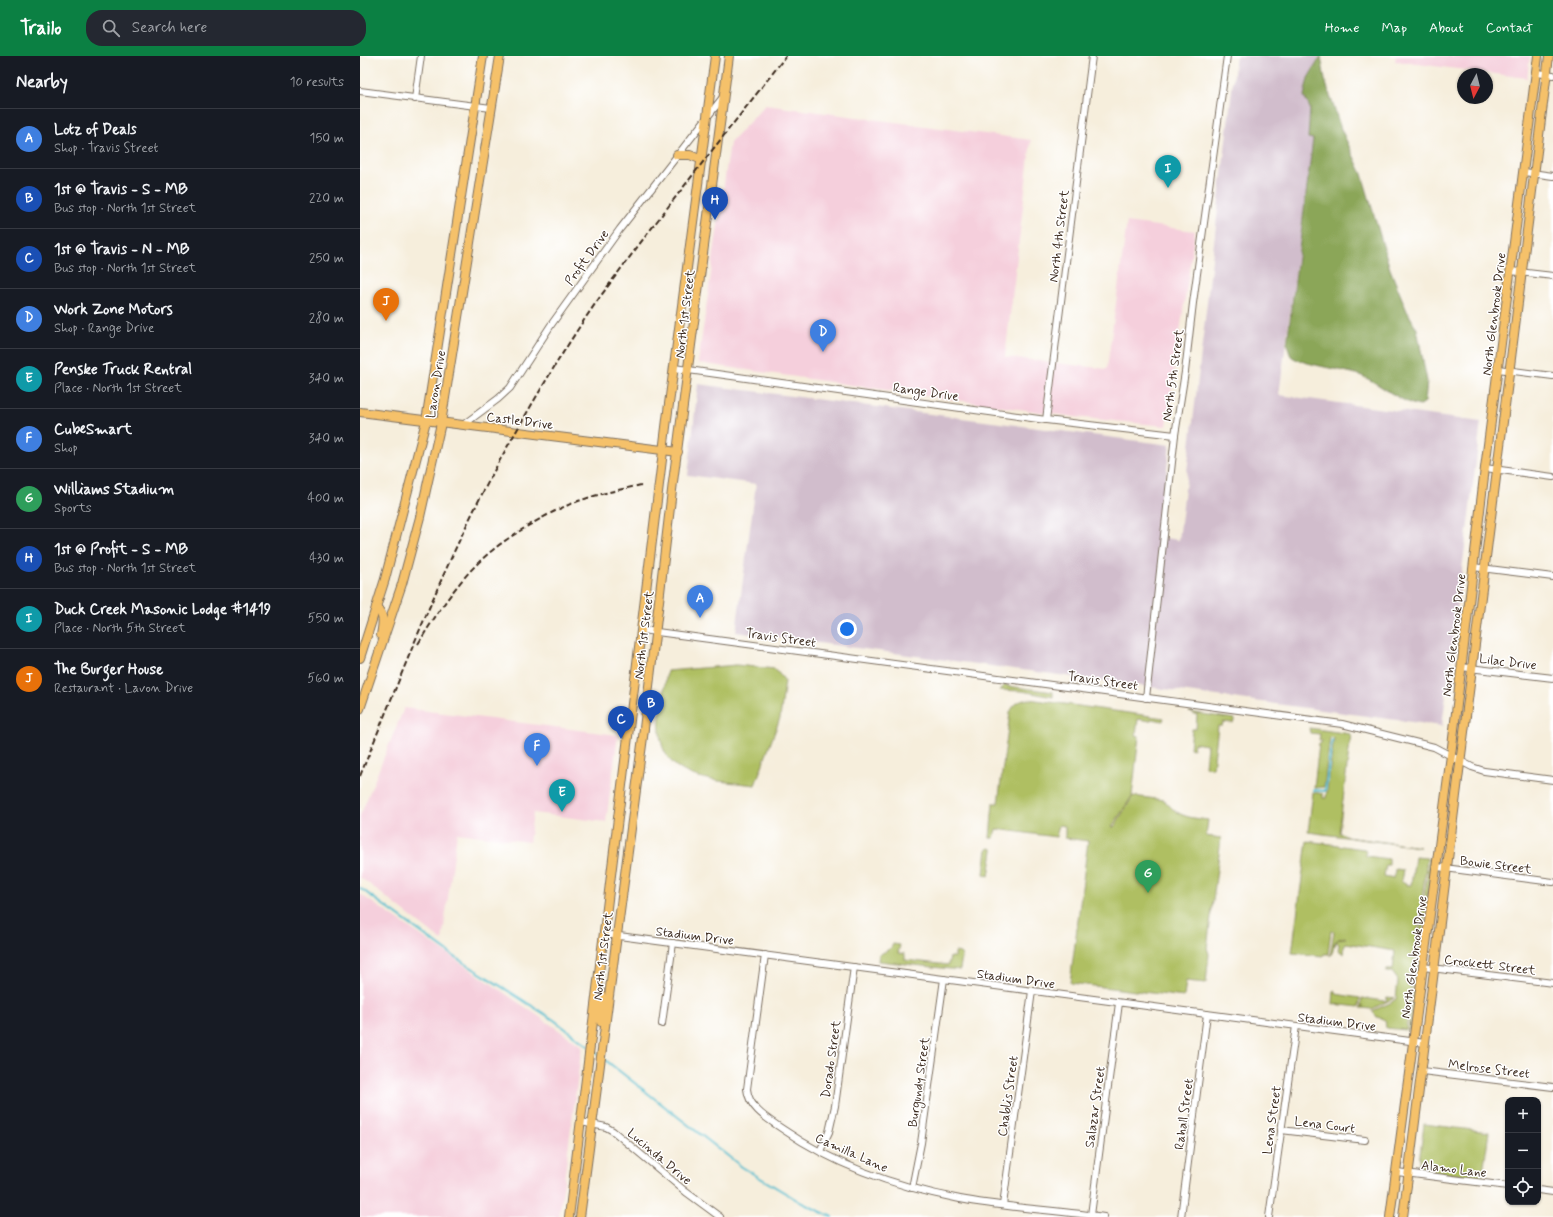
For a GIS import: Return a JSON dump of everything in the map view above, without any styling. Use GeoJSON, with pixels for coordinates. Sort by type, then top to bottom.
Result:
{"type":"FeatureCollection","features":[{"type":"Feature","properties":{"kind":"main road","name":"Lavon Drive"},"geometry":{"type":"LineString","coordinates":[[360,658],[403,513],[426,421],[483,56]]}},
{"type":"Feature","properties":{"kind":"main road","name":"Lavon Drive"},"geometry":{"type":"LineString","coordinates":[[360,709],[402,584],[420,517],[441,422],[500,56]]}},
{"type":"Feature","properties":{"kind":"main road","name":"North 1st Street"},"geometry":{"type":"LineString","coordinates":[[569,1217],[663,450],[715,56]]}},
{"type":"Feature","properties":{"kind":"main road","name":"North 1st Street"},"geometry":{"type":"LineString","coordinates":[[580,1217],[645,726],[658,608],[729,56]]}},
{"type":"Feature","properties":{"kind":"main road","name":"North Glenbrook Drive"},"geometry":{"type":"LineString","coordinates":[[1390,1217],[1437,867],[1485,468],[1538,56]]}},
{"type":"Feature","properties":{"kind":"main road","name":"North Glenbrook Drive"},"geometry":{"type":"LineString","coordinates":[[1403,1217],[1534,174],[1550,75],[1549,56]]}},
{"type":"Feature","properties":{"kind":"main road"},"geometry":{"type":"LineString","coordinates":[[677,155],[690,155],[702,160]]}},
{"type":"Feature","properties":{"kind":"main road"},"geometry":{"type":"LineString","coordinates":[[692,235],[706,237]]}},
{"type":"Feature","properties":{"kind":"main road","name":"Castle Drive"},"geometry":{"type":"LineString","coordinates":[[360,412],[678,452]]}},
{"type":"Feature","properties":{"kind":"main road"},"geometry":{"type":"LineString","coordinates":[[645,606],[658,608]]}},
{"type":"Feature","properties":{"kind":"main road"},"geometry":{"type":"LineString","coordinates":[[375,665],[383,621],[381,612],[376,607]]}},
{"type":"Feature","properties":{"kind":"main road"},"geometry":{"type":"LineString","coordinates":[[630,724],[645,726]]}},
{"type":"Feature","properties":{"kind":"main road"},"geometry":{"type":"LineString","coordinates":[[597,988],[601,994],[602,1044]]}},
{"type":"Feature","properties":{"kind":"street"},"geometry":{"type":"LineString","coordinates":[[415,99],[421,56]]}},
{"type":"Feature","properties":{"kind":"street","name":"North 4th Street"},"geometry":{"type":"LineString","coordinates":[[1046,420],[1092,56]]}},
{"type":"Feature","properties":{"kind":"street","name":"North 5th Street"},"geometry":{"type":"LineString","coordinates":[[1146,698],[1175,435],[1185,372],[1227,56]]}},
{"type":"Feature","properties":{"kind":"street"},"geometry":{"type":"LineString","coordinates":[[1536,73],[1550,75]]}},
{"type":"Feature","properties":{"kind":"street"},"geometry":{"type":"LineString","coordinates":[[360,91],[491,108]]}},
{"type":"Feature","properties":{"kind":"street","name":"Profit Drive"},"geometry":{"type":"LineString","coordinates":[[463,425],[498,399],[510,388],[575,291],[677,155],[723,97]]}},
{"type":"Feature","properties":{"kind":"street"},"geometry":{"type":"LineString","coordinates":[[1524,172],[1553,176]]}},
{"type":"Feature","properties":{"kind":"street"},"geometry":{"type":"LineString","coordinates":[[1511,271],[1553,276]]}},
{"type":"Feature","properties":{"kind":"street","name":"Range Drive"},"geometry":{"type":"LineString","coordinates":[[674,368],[1046,420],[1175,435]]}},
{"type":"Feature","properties":{"kind":"street"},"geometry":{"type":"LineString","coordinates":[[1498,369],[1553,376]]}},
{"type":"Feature","properties":{"kind":"street"},"geometry":{"type":"LineString","coordinates":[[1485,468],[1553,476]]}},
{"type":"Feature","properties":{"kind":"street"},"geometry":{"type":"LineString","coordinates":[[1473,567],[1553,577]]}},
{"type":"Feature","properties":{"kind":"street","name":"Travis Street"},"geometry":{"type":"LineString","coordinates":[[642,630],[1342,724],[1423,744],[1451,755],[1461,762],[1484,771],[1553,780]]}},
{"type":"Feature","properties":{"kind":"street","name":"Lilac Drive"},"geometry":{"type":"LineString","coordinates":[[1461,667],[1553,678]]}},
{"type":"Feature","properties":{"kind":"street","name":"Bowie Street"},"geometry":{"type":"LineString","coordinates":[[1437,867],[1553,882]]}},
{"type":"Feature","properties":{"kind":"street","name":"Stadium Drive"},"geometry":{"type":"LineString","coordinates":[[604,934],[1425,1043]]}},
{"type":"Feature","properties":{"kind":"street"},"geometry":{"type":"LineString","coordinates":[[662,1024],[673,943]]}},
{"type":"Feature","properties":{"kind":"street","name":"Camilla Lane"},"geometry":{"type":"LineString","coordinates":[[765,955],[746,1089],[748,1098],[762,1114],[793,1136],[820,1151],[868,1174],[912,1188],[961,1199],[1104,1217]]}},
{"type":"Feature","properties":{"kind":"street","name":"Dorado Street"},"geometry":{"type":"LineString","coordinates":[[820,1151],[829,1132],[835,1106],[854,967]]}},
{"type":"Feature","properties":{"kind":"street","name":"Crockett Street"},"geometry":{"type":"LineString","coordinates":[[1424,967],[1553,984]]}},
{"type":"Feature","properties":{"kind":"street","name":"Burgundy Street"},"geometry":{"type":"LineString","coordinates":[[912,1188],[921,1143],[944,979]]}},
{"type":"Feature","properties":{"kind":"street","name":"Chablis Street"},"geometry":{"type":"LineString","coordinates":[[1003,1205],[1032,991]]}},
{"type":"Feature","properties":{"kind":"street","name":"Salazar Street"},"geometry":{"type":"LineString","coordinates":[[1091,1215],[1119,1003]]}},
{"type":"Feature","properties":{"kind":"street","name":"Rahall Street"},"geometry":{"type":"LineString","coordinates":[[1181,1217],[1207,1014]]}},
{"type":"Feature","properties":{"kind":"street","name":"Lena Street"},"geometry":{"type":"LineString","coordinates":[[1269,1217],[1296,1026]]}},
{"type":"Feature","properties":{"kind":"street","name":"Melrose Street"},"geometry":{"type":"LineString","coordinates":[[1422,1071],[1553,1087]]}},
{"type":"Feature","properties":{"kind":"street","name":"Lucinda Drive"},"geometry":{"type":"LineString","coordinates":[[580,1122],[606,1127],[612,1131],[686,1192],[720,1217]]}},
{"type":"Feature","properties":{"kind":"street","name":"Lena Court"},"geometry":{"type":"LineString","coordinates":[[1281,1130],[1365,1140]]}},
{"type":"Feature","properties":{"kind":"street","name":"Alamo Lane"},"geometry":{"type":"LineString","coordinates":[[1397,1172],[1505,1186]]}},
{"type":"Feature","properties":{"kind":"street"},"geometry":{"type":"LineString","coordinates":[[1541,1190],[1553,1192]]}},
{"type":"Feature","properties":{"kind":"shaded area"},"geometry":{"type":"Polygon","coordinates":[[[1236,56],[1320,56],[1308,78],[1304,96],[1310,108],[1308,138],[1313,139],[1279,395],[1481,422],[1442,726],[736,632],[756,484],[688,475],[698,384],[1170,445],[1158,537],[1179,540],[1236,56]]]}},
{"type":"Feature","properties":{"kind":"shaded area"},"geometry":{"type":"Polygon","coordinates":[[[1396,56],[1530,56],[1527,78],[1493,74],[1493,68],[1457,69],[1395,61],[1396,56]]]}},
{"type":"Feature","properties":{"kind":"shaded area"},"geometry":{"type":"Polygon","coordinates":[[[765,105],[1031,140],[1005,357],[1107,369],[1127,222],[1195,231],[1166,426],[1075,417],[698,363],[730,143],[765,105]]]}},
{"type":"Feature","properties":{"kind":"shaded area"},"geometry":{"type":"Polygon","coordinates":[[[404,708],[618,735],[606,822],[533,813],[529,842],[457,833],[442,941],[360,877],[360,816],[404,708]]]}},
{"type":"Feature","properties":{"kind":"shaded area"},"geometry":{"type":"Polygon","coordinates":[[[360,894],[582,1046],[559,1217],[360,1217],[360,894]]]}},
{"type":"Feature","properties":{"kind":"green space"},"geometry":{"type":"Polygon","coordinates":[[[1321,56],[1325,80],[1341,129],[1362,174],[1390,269],[1407,311],[1417,329],[1427,381],[1425,402],[1419,406],[1397,397],[1362,376],[1295,359],[1291,356],[1287,344],[1313,139],[1308,138],[1310,108],[1304,96],[1308,78],[1321,56]]]}},
{"type":"Feature","properties":{"kind":"green space"},"geometry":{"type":"Polygon","coordinates":[[[736,665],[775,669],[785,681],[780,718],[755,785],[709,779],[695,776],[682,770],[671,761],[663,749],[660,732],[661,710],[667,671],[736,665]]]}},
{"type":"Feature","properties":{"kind":"green space"},"geometry":{"type":"Polygon","coordinates":[[[1006,684],[1007,686],[1053,692],[1053,697],[1022,691],[1000,690],[1006,684]]]}},
{"type":"Feature","properties":{"kind":"green space"},"geometry":{"type":"Polygon","coordinates":[[[1029,699],[1164,718],[1163,721],[1138,719],[1136,735],[1139,736],[1132,796],[1112,827],[1114,827],[1133,796],[1164,800],[1174,810],[1183,815],[1208,820],[1206,836],[1221,838],[1207,948],[1209,954],[1206,983],[1186,981],[1184,997],[1070,983],[1088,841],[1065,838],[1065,826],[1059,825],[1056,837],[996,829],[994,838],[990,838],[993,803],[998,803],[1010,713],[1017,703],[1029,699]]]}},
{"type":"Feature","properties":{"kind":"green space"},"geometry":{"type":"Polygon","coordinates":[[[1189,712],[1235,719],[1233,723],[1223,722],[1222,726],[1218,726],[1213,768],[1205,767],[1207,745],[1194,743],[1193,749],[1190,748],[1192,729],[1196,729],[1197,715],[1189,712]]]}},
{"type":"Feature","properties":{"kind":"green space"},"geometry":{"type":"Polygon","coordinates":[[[1309,728],[1351,734],[1339,833],[1344,834],[1346,837],[1420,847],[1308,832],[1313,792],[1323,794],[1323,798],[1326,798],[1334,738],[1330,737],[1324,787],[1314,788],[1319,743],[1321,743],[1322,740],[1319,740],[1320,734],[1310,733],[1309,728]]]}},
{"type":"Feature","properties":{"kind":"green space"},"geometry":{"type":"Polygon","coordinates":[[[1307,841],[1338,845],[1341,847],[1364,849],[1366,850],[1366,856],[1389,859],[1389,865],[1386,865],[1384,876],[1394,878],[1395,869],[1403,870],[1401,882],[1406,883],[1406,885],[1411,885],[1415,857],[1427,858],[1406,1030],[1386,1028],[1385,1020],[1377,1017],[1372,1011],[1396,999],[1398,980],[1392,972],[1386,972],[1387,970],[1393,970],[1395,951],[1346,943],[1343,950],[1344,954],[1338,950],[1339,944],[1336,942],[1330,956],[1334,931],[1331,931],[1328,954],[1324,954],[1323,956],[1292,953],[1307,841]]]}},
{"type":"Feature","properties":{"kind":"green space"},"geometry":{"type":"Polygon","coordinates":[[[991,848],[993,850],[989,876],[984,874],[987,849],[991,848]]]}},
{"type":"Feature","properties":{"kind":"green space"},"geometry":{"type":"Polygon","coordinates":[[[1429,858],[1432,862],[1411,1026],[1408,1030],[1429,858]]]}},
{"type":"Feature","properties":{"kind":"green space"},"geometry":{"type":"Polygon","coordinates":[[[893,944],[900,945],[898,953],[905,954],[905,960],[948,965],[950,957],[955,957],[955,952],[960,953],[962,955],[960,970],[878,961],[879,955],[891,948],[893,944]]]}},
{"type":"Feature","properties":{"kind":"green space"},"geometry":{"type":"Polygon","coordinates":[[[1334,990],[1336,991],[1336,994],[1360,998],[1359,1007],[1333,1004],[1334,990]]]}},
{"type":"Feature","properties":{"kind":"green space"},"geometry":{"type":"Polygon","coordinates":[[[1387,997],[1394,998],[1372,1009],[1361,1008],[1361,1006],[1364,1006],[1361,1005],[1362,998],[1386,1001],[1387,997]]]}},
{"type":"Feature","properties":{"kind":"green space"},"geometry":{"type":"Polygon","coordinates":[[[1424,1124],[1489,1132],[1482,1178],[1418,1170],[1424,1124]]]}},
{"type":"Feature","properties":{"kind":"waterway"},"geometry":{"type":"LineString","coordinates":[[1313,790],[1325,791],[1332,740]]}},
{"type":"Feature","properties":{"kind":"waterway"},"geometry":{"type":"LineString","coordinates":[[360,888],[455,957],[554,1020],[588,1046]]}},
{"type":"Feature","properties":{"kind":"waterway"},"geometry":{"type":"LineString","coordinates":[[592,1049],[599,1055]]}},
{"type":"Feature","properties":{"kind":"waterway"},"geometry":{"type":"LineString","coordinates":[[604,1059],[742,1167],[802,1203],[832,1217]]}},
{"type":"Feature","properties":{"kind":"railway"},"geometry":{"type":"LineString","coordinates":[[360,776],[432,600],[472,514],[494,471],[537,396],[567,346],[600,297],[786,56]]}},
{"type":"Feature","properties":{"kind":"railway"},"geometry":{"type":"LineString","coordinates":[[418,644],[434,618],[461,581],[482,559],[502,543],[522,529],[566,506],[608,492],[641,485]]}},
{"type":"Feature","properties":{"kind":"place","name":"Duck Creek Masonic Lodge #1419"},"geometry":{"type":"Point","coordinates":[1168,188]}},
{"type":"Feature","properties":{"kind":"place","name":"1st @ Profit - S - MB"},"geometry":{"type":"Point","coordinates":[715,220]}},
{"type":"Feature","properties":{"kind":"place","name":"The Burger House"},"geometry":{"type":"Point","coordinates":[386,321]}},
{"type":"Feature","properties":{"kind":"place","name":"Work Zone Motors"},"geometry":{"type":"Point","coordinates":[823,352]}},
{"type":"Feature","properties":{"kind":"place","name":"Lotz of Deals"},"geometry":{"type":"Point","coordinates":[700,618]}},
{"type":"Feature","properties":{"kind":"place","name":"1st @ Travis - S - MB"},"geometry":{"type":"Point","coordinates":[651,723]}},
{"type":"Feature","properties":{"kind":"place","name":"1st @ Travis - N - MB"},"geometry":{"type":"Point","coordinates":[621,739]}},
{"type":"Feature","properties":{"kind":"place","name":"CubeSmart"},"geometry":{"type":"Point","coordinates":[537,766]}},
{"type":"Feature","properties":{"kind":"place","name":"Penske Truck Rentral"},"geometry":{"type":"Point","coordinates":[562,812]}},
{"type":"Feature","properties":{"kind":"place","name":"Williams Stadium"},"geometry":{"type":"Point","coordinates":[1148,893]}}]}
